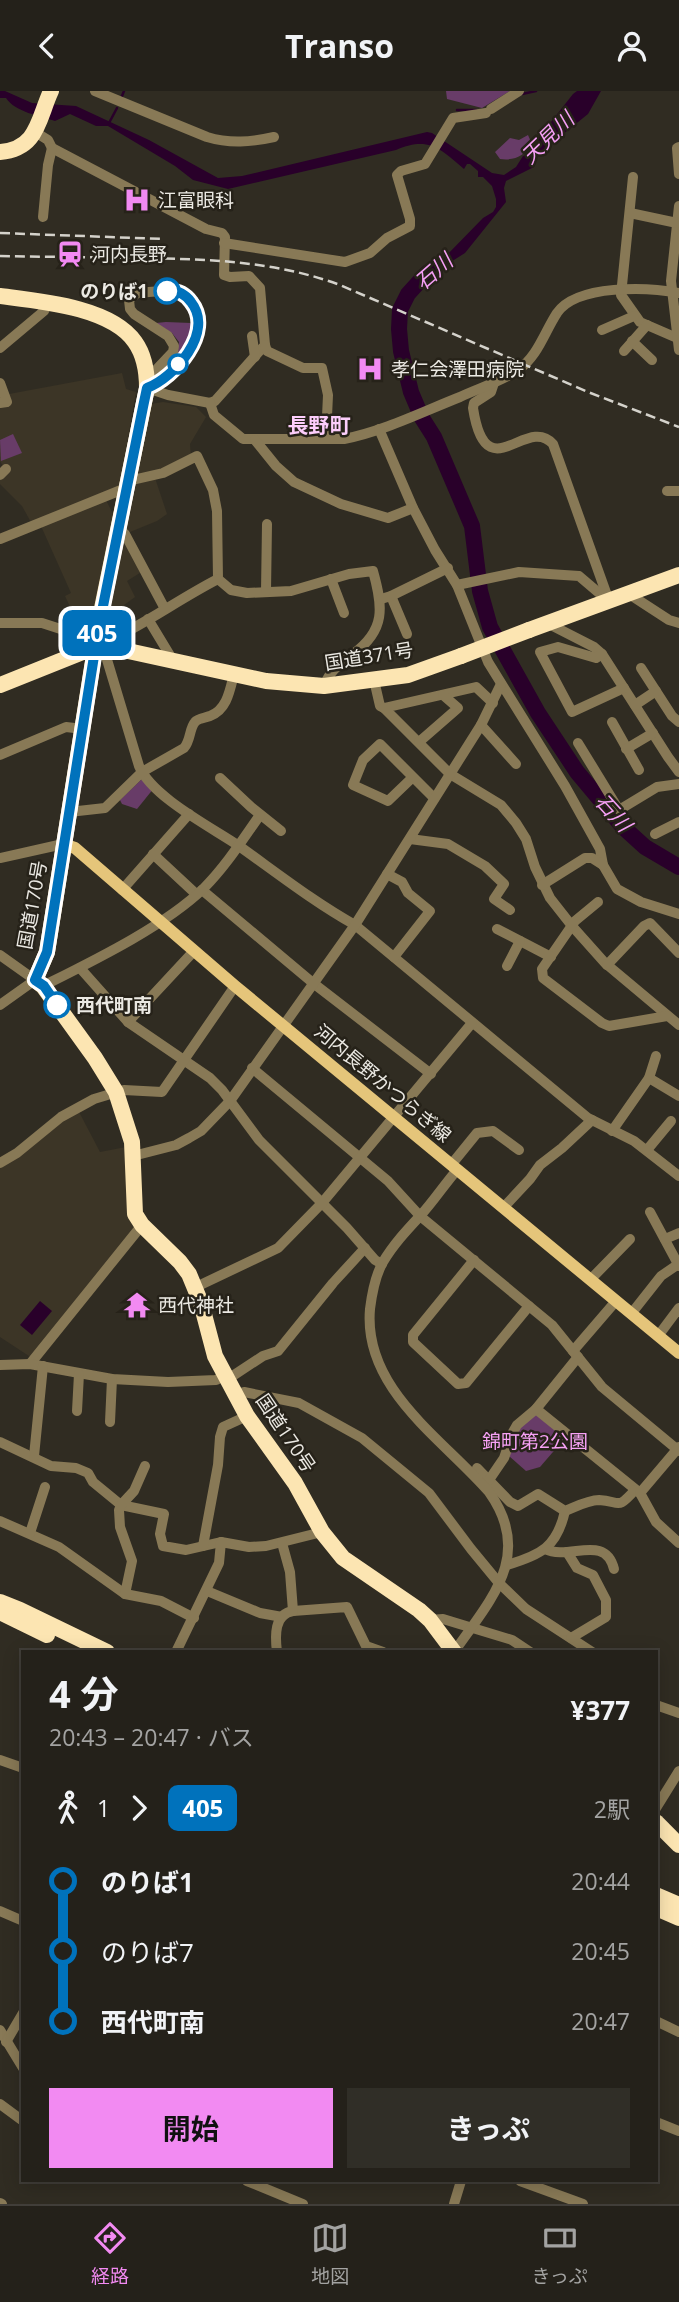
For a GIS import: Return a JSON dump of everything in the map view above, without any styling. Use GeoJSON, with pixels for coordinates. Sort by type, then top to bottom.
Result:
{"type":"FeatureCollection","features":[{"type":"Feature","properties":{"kind":"highway"},"geometry":{"type":"LineString","coordinates":[[0,152],[23,146],[36,129],[50,92]]}},
{"type":"Feature","properties":{"kind":"highway","name":"国道170号"},"geometry":{"type":"LineString","coordinates":[[0,296],[97,314],[117,325],[135,340],[145,363],[147,388],[97,619],[83,729],[47,952],[39,983]]}},
{"type":"Feature","properties":{"kind":"highway","name":"国道371号"},"geometry":{"type":"LineString","coordinates":[[95,647],[119,649],[266,681],[324,685],[374,680],[408,675],[679,575]]}},
{"type":"Feature","properties":{"kind":"highway"},"geometry":{"type":"LineString","coordinates":[[0,685],[95,647]]}},
{"type":"Feature","properties":{"kind":"highway"},"geometry":{"type":"LineString","coordinates":[[39,983],[116,1091],[127,1124],[133,1156],[135,1215],[142,1225]]}},
{"type":"Feature","properties":{"kind":"highway","name":"国道170号"},"geometry":{"type":"LineString","coordinates":[[142,1225],[180,1262],[195,1287],[215,1356],[247,1416],[295,1483],[322,1532],[343,1558],[419,1610],[452,1650]]}},
{"type":"Feature","properties":{"kind":"highway"},"geometry":{"type":"LineString","coordinates":[[0,1602],[103,1650]]}},
{"type":"Feature","properties":{"kind":"highway"},"geometry":{"type":"LineString","coordinates":[[0,1612],[80,1650]]}},
{"type":"Feature","properties":{"kind":"highway"},"geometry":{"type":"LineString","coordinates":[[658,1824],[679,1845]]}},
{"type":"Feature","properties":{"kind":"highway"},"geometry":{"type":"LineString","coordinates":[[658,1896],[679,1905]]}},
{"type":"Feature","properties":{"kind":"highway"},"geometry":{"type":"LineString","coordinates":[[658,1909],[679,1918]]}},
{"type":"Feature","properties":{"kind":"main road","name":"河内長野かつらぎ線"},"geometry":{"type":"LineString","coordinates":[[63,844],[73,847],[235,986],[679,1353]]}},
{"type":"Feature","properties":{"kind":"street"},"geometry":{"type":"LineString","coordinates":[[95,91],[225,142],[256,141],[274,137]]}},
{"type":"Feature","properties":{"kind":"street"},"geometry":{"type":"LineString","coordinates":[[224,243],[337,261],[362,257],[387,238],[410,226],[397,175],[401,171],[425,164],[453,118],[488,111],[519,91]]}},
{"type":"Feature","properties":{"kind":"street"},"geometry":{"type":"LineString","coordinates":[[36,129],[52,148],[206,229],[222,233],[225,237],[224,275],[249,276],[260,288],[267,351],[303,368],[322,368],[328,395],[326,438]]}},
{"type":"Feature","properties":{"kind":"street"},"geometry":{"type":"LineString","coordinates":[[679,147],[679,174]]}},
{"type":"Feature","properties":{"kind":"street"},"geometry":{"type":"LineString","coordinates":[[43,217],[52,148]]}},
{"type":"Feature","properties":{"kind":"street"},"geometry":{"type":"LineString","coordinates":[[633,177],[621,289],[623,299],[640,322],[677,338]]}},
{"type":"Feature","properties":{"kind":"street"},"geometry":{"type":"LineString","coordinates":[[679,206],[675,292],[679,350]]}},
{"type":"Feature","properties":{"kind":"street"},"geometry":{"type":"LineString","coordinates":[[630,213],[677,223]]}},
{"type":"Feature","properties":{"kind":"street"},"geometry":{"type":"LineString","coordinates":[[210,403],[214,415],[243,439],[344,439],[404,420],[494,383],[519,369],[529,360],[563,306],[589,295],[621,289],[675,292]]}},
{"type":"Feature","properties":{"kind":"street"},"geometry":{"type":"LineString","coordinates":[[173,290],[180,292],[195,307],[197,334],[187,353],[168,376],[160,383],[147,388],[156,370],[173,352],[174,345],[168,336],[134,314],[129,300],[137,293],[173,290]]}},
{"type":"Feature","properties":{"kind":"street"},"geometry":{"type":"LineString","coordinates":[[0,348],[44,311],[47,304]]}},
{"type":"Feature","properties":{"kind":"street"},"geometry":{"type":"LineString","coordinates":[[602,330],[634,316]]}},
{"type":"Feature","properties":{"kind":"street"},"geometry":{"type":"LineString","coordinates":[[624,351],[647,325]]}},
{"type":"Feature","properties":{"kind":"street"},"geometry":{"type":"LineString","coordinates":[[252,336],[255,357]]}},
{"type":"Feature","properties":{"kind":"street"},"geometry":{"type":"LineString","coordinates":[[632,341],[652,360]]}},
{"type":"Feature","properties":{"kind":"street"},"geometry":{"type":"LineString","coordinates":[[147,388],[210,403],[215,401],[265,345]]}},
{"type":"Feature","properties":{"kind":"street"},"geometry":{"type":"LineString","coordinates":[[0,383],[7,401],[0,403]]}},
{"type":"Feature","properties":{"kind":"street"},"geometry":{"type":"LineString","coordinates":[[494,383],[491,392],[474,403],[482,440],[491,448],[501,449],[537,436],[548,439],[553,444],[608,601]]}},
{"type":"Feature","properties":{"kind":"street"},"geometry":{"type":"LineString","coordinates":[[379,429],[413,508],[457,585],[488,662],[565,786],[600,849],[603,865],[617,889],[641,902],[679,914]]}},
{"type":"Feature","properties":{"kind":"street"},"geometry":{"type":"LineString","coordinates":[[255,440],[287,476],[341,504],[388,518],[413,508]]}},
{"type":"Feature","properties":{"kind":"street"},"geometry":{"type":"LineString","coordinates":[[0,539],[55,518],[127,484],[163,473],[197,456],[213,490],[217,511],[218,579],[231,590],[247,593],[299,590],[356,572],[373,571],[407,634]]}},
{"type":"Feature","properties":{"kind":"street"},"geometry":{"type":"LineString","coordinates":[[667,491],[679,491]]}},
{"type":"Feature","properties":{"kind":"street"},"geometry":{"type":"LineString","coordinates":[[265,591],[267,524]]}},
{"type":"Feature","properties":{"kind":"street"},"geometry":{"type":"LineString","coordinates":[[118,529],[125,534],[164,609]]}},
{"type":"Feature","properties":{"kind":"street"},"geometry":{"type":"LineString","coordinates":[[324,685],[335,667],[372,638],[386,597],[448,568]]}},
{"type":"Feature","properties":{"kind":"street"},"geometry":{"type":"LineString","coordinates":[[457,585],[519,572],[579,576],[608,601]]}},
{"type":"Feature","properties":{"kind":"street"},"geometry":{"type":"LineString","coordinates":[[95,647],[114,639],[218,579]]}},
{"type":"Feature","properties":{"kind":"street"},"geometry":{"type":"LineString","coordinates":[[331,579],[344,613]]}},
{"type":"Feature","properties":{"kind":"street"},"geometry":{"type":"LineString","coordinates":[[629,594],[641,604],[679,623]]}},
{"type":"Feature","properties":{"kind":"street"},"geometry":{"type":"LineString","coordinates":[[148,619],[174,662]]}},
{"type":"Feature","properties":{"kind":"street"},"geometry":{"type":"LineString","coordinates":[[0,622],[42,623],[79,635],[105,653],[142,772],[150,782],[189,814],[328,910],[355,925],[592,1120],[647,1150],[679,1176]]}},
{"type":"Feature","properties":{"kind":"street"},"geometry":{"type":"LineString","coordinates":[[549,624],[594,646],[602,654],[679,772]]}},
{"type":"Feature","properties":{"kind":"street"},"geometry":{"type":"LineString","coordinates":[[602,654],[596,658],[558,647],[540,652],[572,712],[624,688]]}},
{"type":"Feature","properties":{"kind":"street"},"geometry":{"type":"LineString","coordinates":[[641,668],[679,722]]}},
{"type":"Feature","properties":{"kind":"street"},"geometry":{"type":"LineString","coordinates":[[69,812],[105,808],[142,772],[184,748],[188,744],[193,724],[218,713],[228,697],[234,674]]}},
{"type":"Feature","properties":{"kind":"street"},"geometry":{"type":"LineString","coordinates":[[374,680],[380,706],[450,774],[501,805],[516,823],[526,839],[542,885],[572,926],[607,965],[679,1025]]}},
{"type":"Feature","properties":{"kind":"street"},"geometry":{"type":"LineString","coordinates":[[133,1156],[176,1145],[189,1138],[201,1131],[230,1101],[355,925],[481,725],[500,684]]}},
{"type":"Feature","properties":{"kind":"street"},"geometry":{"type":"LineString","coordinates":[[384,708],[476,687],[493,703]]}},
{"type":"Feature","properties":{"kind":"street"},"geometry":{"type":"LineString","coordinates":[[635,705],[656,691]]}},
{"type":"Feature","properties":{"kind":"street"},"geometry":{"type":"LineString","coordinates":[[419,742],[458,708],[443,695]]}},
{"type":"Feature","properties":{"kind":"street"},"geometry":{"type":"LineString","coordinates":[[612,722],[639,770]]}},
{"type":"Feature","properties":{"kind":"street"},"geometry":{"type":"LineString","coordinates":[[481,725],[516,764]]}},
{"type":"Feature","properties":{"kind":"street"},"geometry":{"type":"LineString","coordinates":[[0,755],[66,727],[83,729]]}},
{"type":"Feature","properties":{"kind":"street"},"geometry":{"type":"LineString","coordinates":[[626,750],[653,733]]}},
{"type":"Feature","properties":{"kind":"street"},"geometry":{"type":"LineString","coordinates":[[578,743],[619,810],[657,787],[679,785]]}},
{"type":"Feature","properties":{"kind":"street"},"geometry":{"type":"LineString","coordinates":[[413,777],[388,801],[353,785],[363,759],[380,744],[413,777],[434,798]]}},
{"type":"Feature","properties":{"kind":"street"},"geometry":{"type":"LineString","coordinates":[[220,778],[281,831]]}},
{"type":"Feature","properties":{"kind":"street"},"geometry":{"type":"LineString","coordinates":[[122,890],[189,814]]}},
{"type":"Feature","properties":{"kind":"street"},"geometry":{"type":"LineString","coordinates":[[0,1005],[39,983],[80,968],[160,921],[216,876],[260,815]]}},
{"type":"Feature","properties":{"kind":"street"},"geometry":{"type":"LineString","coordinates":[[655,834],[679,822]]}},
{"type":"Feature","properties":{"kind":"street"},"geometry":{"type":"LineString","coordinates":[[410,839],[448,844],[485,866],[504,884],[494,899],[510,910]]}},
{"type":"Feature","properties":{"kind":"street"},"geometry":{"type":"LineString","coordinates":[[0,858],[63,844]]}},
{"type":"Feature","properties":{"kind":"street"},"geometry":{"type":"LineString","coordinates":[[153,855],[431,1074]]}},
{"type":"Feature","properties":{"kind":"street"},"geometry":{"type":"LineString","coordinates":[[542,885],[585,858],[592,858],[603,865]]}},
{"type":"Feature","properties":{"kind":"street"},"geometry":{"type":"LineString","coordinates":[[387,874],[402,882],[408,893],[430,911],[394,957]]}},
{"type":"Feature","properties":{"kind":"street"},"geometry":{"type":"LineString","coordinates":[[598,902],[575,921],[542,969],[543,978],[609,1026],[667,1016]]}},
{"type":"Feature","properties":{"kind":"street"},"geometry":{"type":"LineString","coordinates":[[607,965],[643,926],[650,923],[679,953]]}},
{"type":"Feature","properties":{"kind":"street"},"geometry":{"type":"LineString","coordinates":[[497,929],[551,957]]}},
{"type":"Feature","properties":{"kind":"street"},"geometry":{"type":"LineString","coordinates":[[507,966],[520,941]]}},
{"type":"Feature","properties":{"kind":"street"},"geometry":{"type":"LineString","coordinates":[[128,1021],[194,951]]}},
{"type":"Feature","properties":{"kind":"street"},"geometry":{"type":"LineString","coordinates":[[0,955],[39,983]]}},
{"type":"Feature","properties":{"kind":"street"},"geometry":{"type":"LineString","coordinates":[[80,968],[128,1021],[183,1062],[210,1078],[259,1140],[375,1260],[382,1264]]}},
{"type":"Feature","properties":{"kind":"street"},"geometry":{"type":"LineString","coordinates":[[0,1163],[61,1117],[93,1099],[116,1091],[162,1092],[235,986]]}},
{"type":"Feature","properties":{"kind":"street"},"geometry":{"type":"LineString","coordinates":[[195,1287],[278,1248],[322,1203],[472,1023]]}},
{"type":"Feature","properties":{"kind":"street"},"geometry":{"type":"LineString","coordinates":[[612,1131],[649,1078],[656,1056]]}},
{"type":"Feature","properties":{"kind":"street"},"geometry":{"type":"LineString","coordinates":[[252,1068],[388,1181],[420,1216],[552,1325],[602,1387],[678,1449],[638,1492],[625,1502],[617,1504],[598,1500],[565,1511]]}},
{"type":"Feature","properties":{"kind":"street"},"geometry":{"type":"LineString","coordinates":[[649,1078],[679,1096]]}},
{"type":"Feature","properties":{"kind":"street"},"geometry":{"type":"LineString","coordinates":[[503,1208],[540,1165],[592,1120]]}},
{"type":"Feature","properties":{"kind":"street"},"geometry":{"type":"LineString","coordinates":[[647,1150],[671,1121]]}},
{"type":"Feature","properties":{"kind":"street"},"geometry":{"type":"LineString","coordinates":[[455,1650],[499,1583],[507,1565],[508,1530],[499,1506],[476,1477],[390,1386],[373,1346],[369,1318],[371,1302],[382,1264],[396,1242],[420,1216],[477,1133],[494,1131],[519,1150]]}},
{"type":"Feature","properties":{"kind":"street"},"geometry":{"type":"LineString","coordinates":[[631,1314],[661,1276],[678,1265],[650,1212]]}},
{"type":"Feature","properties":{"kind":"street"},"geometry":{"type":"LineString","coordinates":[[30,1364],[142,1225]]}},
{"type":"Feature","properties":{"kind":"street"},"geometry":{"type":"LineString","coordinates":[[664,1240],[679,1233]]}},
{"type":"Feature","properties":{"kind":"street"},"geometry":{"type":"LineString","coordinates":[[590,1280],[630,1239]]}},
{"type":"Feature","properties":{"kind":"street"},"geometry":{"type":"LineString","coordinates":[[0,1365],[30,1364],[112,1379],[191,1382],[227,1377],[263,1356],[278,1351],[365,1248]]}},
{"type":"Feature","properties":{"kind":"street"},"geometry":{"type":"LineString","coordinates":[[474,1260],[412,1335],[413,1342],[458,1384],[466,1383],[529,1306]]}},
{"type":"Feature","properties":{"kind":"street"},"geometry":{"type":"LineString","coordinates":[[489,1480],[504,1458],[513,1432],[536,1409],[617,1301]]}},
{"type":"Feature","properties":{"kind":"street"},"geometry":{"type":"LineString","coordinates":[[658,1336],[679,1308]]}},
{"type":"Feature","properties":{"kind":"street"},"geometry":{"type":"LineString","coordinates":[[34,1456],[43,1366]]}},
{"type":"Feature","properties":{"kind":"street"},"geometry":{"type":"LineString","coordinates":[[77,1411],[79,1374]]}},
{"type":"Feature","properties":{"kind":"street"},"geometry":{"type":"LineString","coordinates":[[110,1422],[112,1379]]}},
{"type":"Feature","properties":{"kind":"street"},"geometry":{"type":"LineString","coordinates":[[236,1394],[244,1392],[299,1403],[362,1438],[429,1493],[499,1583],[526,1609],[589,1650]]}},
{"type":"Feature","properties":{"kind":"street"},"geometry":{"type":"LineString","coordinates":[[536,1409],[638,1492],[656,1522],[679,1543]]}},
{"type":"Feature","properties":{"kind":"street"},"geometry":{"type":"LineString","coordinates":[[416,1416],[423,1414],[515,1505],[521,1505],[538,1494],[565,1511]]}},
{"type":"Feature","properties":{"kind":"street"},"geometry":{"type":"LineString","coordinates":[[203,1546],[223,1427],[247,1416]]}},
{"type":"Feature","properties":{"kind":"street"},"geometry":{"type":"LineString","coordinates":[[0,1442],[51,1466],[76,1468],[88,1473],[93,1482],[121,1504],[164,1514],[160,1534],[163,1546],[186,1550],[221,1542],[249,1547],[282,1543],[322,1532]]}},
{"type":"Feature","properties":{"kind":"street"},"geometry":{"type":"LineString","coordinates":[[125,1594],[132,1561],[118,1517],[121,1504],[134,1491],[145,1466]]}},
{"type":"Feature","properties":{"kind":"street"},"geometry":{"type":"LineString","coordinates":[[30,1533],[45,1487]]}},
{"type":"Feature","properties":{"kind":"street"},"geometry":{"type":"LineString","coordinates":[[507,1565],[545,1549],[561,1530],[565,1511]]}},
{"type":"Feature","properties":{"kind":"street"},"geometry":{"type":"LineString","coordinates":[[0,1521],[59,1547],[125,1594],[161,1601],[194,1618]]}},
{"type":"Feature","properties":{"kind":"street"},"geometry":{"type":"LineString","coordinates":[[177,1650],[219,1563],[221,1542]]}},
{"type":"Feature","properties":{"kind":"street"},"geometry":{"type":"LineString","coordinates":[[282,1543],[290,1572],[293,1611]]}},
{"type":"Feature","properties":{"kind":"street"},"geometry":{"type":"LineString","coordinates":[[545,1549],[554,1554],[594,1550],[603,1552],[611,1559],[614,1569]]}},
{"type":"Feature","properties":{"kind":"street"},"geometry":{"type":"LineString","coordinates":[[566,1552],[577,1569],[593,1575],[606,1600],[606,1617],[571,1638]]}},
{"type":"Feature","properties":{"kind":"street"},"geometry":{"type":"LineString","coordinates":[[207,1591],[260,1613],[282,1617]]}},
{"type":"Feature","properties":{"kind":"street"},"geometry":{"type":"LineString","coordinates":[[277,1650],[277,1628],[286,1612],[347,1607],[366,1646],[377,1650]]}},
{"type":"Feature","properties":{"kind":"street"},"geometry":{"type":"LineString","coordinates":[[430,1621],[443,1619],[512,1640],[527,1650]]}},
{"type":"Feature","properties":{"kind":"street"},"geometry":{"type":"LineString","coordinates":[[658,1706],[679,1713]]}},
{"type":"Feature","properties":{"kind":"street"},"geometry":{"type":"LineString","coordinates":[[0,1760],[21,1767]]}},
{"type":"Feature","properties":{"kind":"street"},"geometry":{"type":"LineString","coordinates":[[658,1805],[679,1771]]}},
{"type":"Feature","properties":{"kind":"street"},"geometry":{"type":"LineString","coordinates":[[0,1911],[21,1920]]}},
{"type":"Feature","properties":{"kind":"street"},"geometry":{"type":"LineString","coordinates":[[6,2042],[21,2016]]}},
{"type":"Feature","properties":{"kind":"street"},"geometry":{"type":"LineString","coordinates":[[658,2022],[679,2032]]}},
{"type":"Feature","properties":{"kind":"street"},"geometry":{"type":"LineString","coordinates":[[0,2030],[21,2066]]}},
{"type":"Feature","properties":{"kind":"street"},"geometry":{"type":"LineString","coordinates":[[0,2104],[21,2119]]}},
{"type":"Feature","properties":{"kind":"street"},"geometry":{"type":"LineString","coordinates":[[658,2123],[679,2131]]}},
{"type":"Feature","properties":{"kind":"street"},"geometry":{"type":"LineString","coordinates":[[249,2182],[303,2204]]}},
{"type":"Feature","properties":{"kind":"street"},"geometry":{"type":"LineString","coordinates":[[454,2204],[461,2182]]}},
{"type":"Feature","properties":{"kind":"street"},"geometry":{"type":"LineString","coordinates":[[523,2182],[583,2204]]}},
{"type":"Feature","properties":{"kind":"shaded area"},"geometry":{"type":"Polygon","coordinates":[[[122,373],[126,389],[136,392],[119,490],[32,524],[22,506],[0,484],[0,477],[6,471],[0,461],[0,408],[9,394],[122,373]]]}},
{"type":"Feature","properties":{"kind":"shaded area"},"geometry":{"type":"Polygon","coordinates":[[[163,402],[196,407],[206,417],[190,444],[191,457],[166,469],[135,477],[150,404],[163,402]]]}},
{"type":"Feature","properties":{"kind":"shaded area"},"geometry":{"type":"Polygon","coordinates":[[[155,478],[167,514],[130,532],[126,529],[136,484],[155,478]]]}},
{"type":"Feature","properties":{"kind":"shaded area"},"geometry":{"type":"Polygon","coordinates":[[[105,498],[113,514],[90,630],[81,630],[65,596],[71,593],[41,526],[105,498]]]}},
{"type":"Feature","properties":{"kind":"shaded area"},"geometry":{"type":"Polygon","coordinates":[[[124,537],[143,571],[127,581],[135,597],[124,605],[128,615],[122,629],[109,636],[104,633],[124,537]]]}},
{"type":"Feature","properties":{"kind":"shaded area"},"geometry":{"type":"Polygon","coordinates":[[[78,1110],[100,1152],[126,1147],[137,1230],[32,1358],[0,1337],[0,1165],[78,1110]]]}},
{"type":"Feature","properties":{"kind":"green space"},"geometry":{"type":"Polygon","coordinates":[[[446,91],[510,91],[482,108],[447,99],[446,91]]]}},
{"type":"Feature","properties":{"kind":"green space"},"geometry":{"type":"Polygon","coordinates":[[[528,135],[531,142],[519,156],[500,159],[495,152],[510,138],[519,140],[528,135]]]}},
{"type":"Feature","properties":{"kind":"green space"},"geometry":{"type":"Polygon","coordinates":[[[156,323],[191,323],[186,346],[161,375],[177,352],[179,342],[172,333],[156,323]]]}},
{"type":"Feature","properties":{"kind":"green space"},"geometry":{"type":"Polygon","coordinates":[[[13,434],[22,453],[1,461],[0,440],[13,434]]]}},
{"type":"Feature","properties":{"kind":"green space"},"geometry":{"type":"Polygon","coordinates":[[[142,779],[154,788],[137,809],[122,804],[120,800],[142,779]]]}},
{"type":"Feature","properties":{"kind":"green space","name":"錦町第2公園"},"geometry":{"type":"Polygon","coordinates":[[[535,1414],[565,1438],[540,1467],[526,1471],[509,1456],[517,1430],[535,1414]]]}},
{"type":"Feature","properties":{"kind":"water","name":"天見川"},"geometry":{"type":"Polygon","coordinates":[[[0,91],[32,103],[76,106],[149,140],[218,178],[242,176],[427,132],[492,173],[504,175],[516,167],[523,156],[531,154],[532,139],[536,141],[573,94],[577,91],[601,91],[588,114],[541,152],[534,167],[506,181],[506,202],[465,253],[427,277],[413,290],[410,285],[425,269],[444,258],[496,207],[492,186],[483,177],[478,177],[478,171],[470,164],[464,169],[433,146],[407,146],[228,189],[193,180],[175,166],[108,126],[96,126],[70,114],[55,121],[35,115],[15,107],[6,98],[0,98],[0,91]]]}},
{"type":"Feature","properties":{"kind":"water"},"geometry":{"type":"Polygon","coordinates":[[[40,1301],[52,1311],[32,1335],[20,1325],[40,1301]]]}},
{"type":"Feature","properties":{"kind":"waterway"},"geometry":{"type":"LineString","coordinates":[[122,96],[124,91]]}},
{"type":"Feature","properties":{"kind":"waterway"},"geometry":{"type":"LineString","coordinates":[[522,94],[536,91]]}},
{"type":"Feature","properties":{"kind":"waterway"},"geometry":{"type":"LineString","coordinates":[[109,123],[117,108]]}},
{"type":"Feature","properties":{"kind":"waterway"},"geometry":{"type":"LineString","coordinates":[[457,110],[476,110]]}},
{"type":"Feature","properties":{"kind":"waterway","name":"石川"},"geometry":{"type":"LineString","coordinates":[[427,273],[408,294],[400,310],[401,351],[411,392],[434,437],[472,526],[480,591],[490,627],[538,713],[577,772],[623,827],[645,847],[679,867]]}},
{"type":"Feature","properties":{"kind":"railway"},"geometry":{"type":"LineString","coordinates":[[0,233],[164,239]]}},
{"type":"Feature","properties":{"kind":"railway"},"geometry":{"type":"LineString","coordinates":[[0,256],[216,261],[266,266],[316,277],[588,392],[679,427]]}},
{"type":"Feature","properties":{"kind":"bus line","name":"405"},"geometry":{"type":"LineString","coordinates":[[57,1005],[44,986],[35,980],[47,952],[98,631],[143,407],[147,388],[160,383],[168,376],[193,345],[197,334],[195,307],[180,292],[167,291]]}},
{"type":"Feature","properties":{"kind":"place","name":"江富眼科"},"geometry":{"type":"Point","coordinates":[137,200]}},
{"type":"Feature","properties":{"kind":"place","name":"河内長野"},"geometry":{"type":"Point","coordinates":[70,254]}},
{"type":"Feature","properties":{"kind":"place","name":"のりば1"},"geometry":{"type":"Point","coordinates":[167,291]}},
{"type":"Feature","properties":{"kind":"place","name":"孝仁会澤田病院"},"geometry":{"type":"Point","coordinates":[370,369]}},
{"type":"Feature","properties":{"kind":"place","name":"西代町南"},"geometry":{"type":"Point","coordinates":[57,1005]}},
{"type":"Feature","properties":{"kind":"place","name":"西代神社"},"geometry":{"type":"Point","coordinates":[137,1305]}},
{"type":"Feature","properties":{"kind":"district","name":"長野町"},"geometry":{"type":"Point","coordinates":[319,426]}}]}
